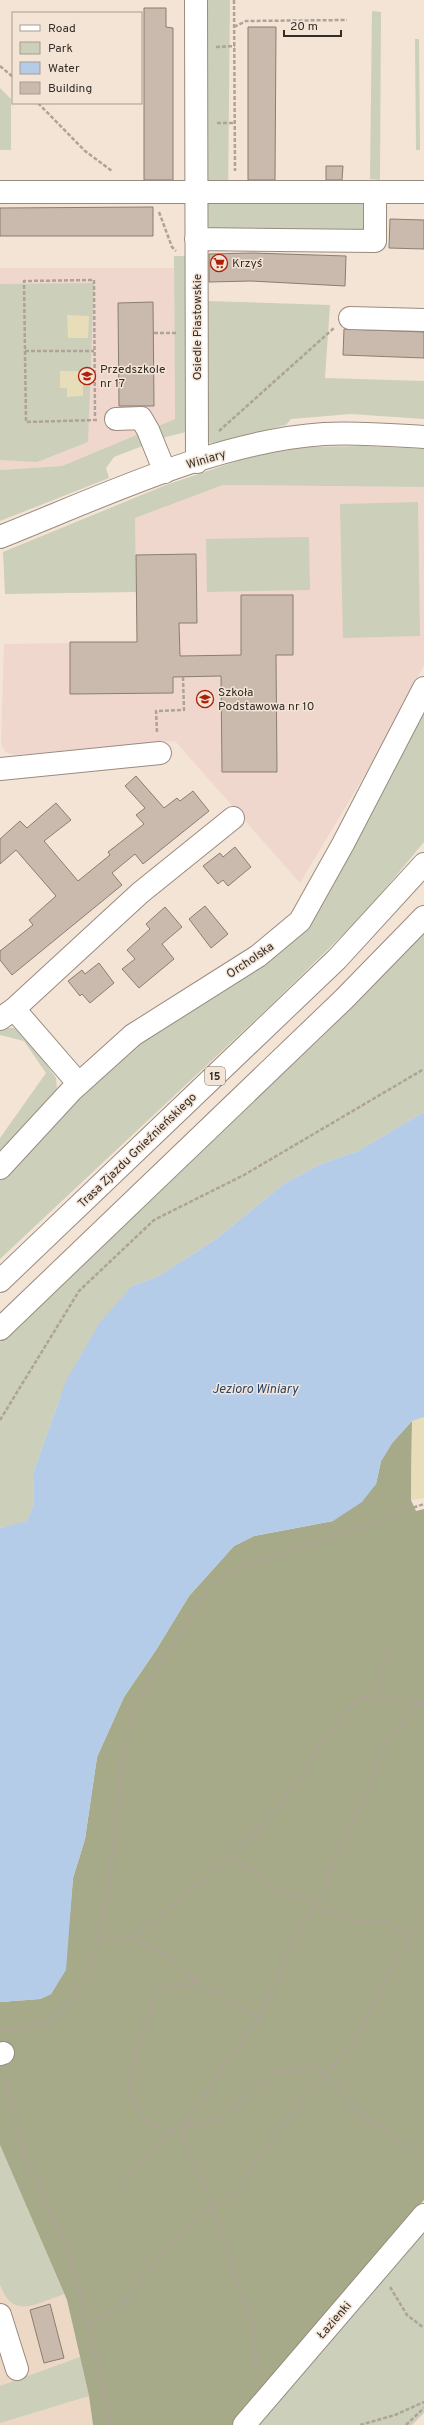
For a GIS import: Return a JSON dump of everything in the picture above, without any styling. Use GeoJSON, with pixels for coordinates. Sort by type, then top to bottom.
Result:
{"type":"FeatureCollection","features":[{"type":"Feature","properties":{"kind":"street","name":"Osiedle Piastowskie"},"geometry":{"type":"LineString","coordinates":[[196,0],[197,462]]}},
{"type":"Feature","properties":{"kind":"street"},"geometry":{"type":"LineString","coordinates":[[0,192],[424,192]]}},
{"type":"Feature","properties":{"kind":"street"},"geometry":{"type":"LineString","coordinates":[[196,239],[375,241],[375,192]]}},
{"type":"Feature","properties":{"kind":"street"},"geometry":{"type":"LineString","coordinates":[[350,318],[424,320]]}},
{"type":"Feature","properties":{"kind":"street"},"geometry":{"type":"LineString","coordinates":[[105,419],[141,418],[148,430],[165,472]]}},
{"type":"Feature","properties":{"kind":"street","name":"Winiary"},"geometry":{"type":"LineString","coordinates":[[0,538],[165,472],[197,462],[282,440],[324,434],[372,434],[424,437]]}},
{"type":"Feature","properties":{"kind":"street","name":"Orcholska"},"geometry":{"type":"LineString","coordinates":[[0,1168],[79,1084],[133,1035],[258,956],[300,920],[350,830],[424,688]]}},
{"type":"Feature","properties":{"kind":"street"},"geometry":{"type":"LineString","coordinates":[[0,769],[159,744]]}},
{"type":"Feature","properties":{"kind":"street"},"geometry":{"type":"LineString","coordinates":[[79,1084],[7,1014],[140,893],[233,818]]}},
{"type":"Feature","properties":{"kind":"street","name":"Trasa Zjazdu Gnieźnieńskiego"},"geometry":{"type":"LineString","coordinates":[[0,1281],[336,959],[424,864]]}},
{"type":"Feature","properties":{"kind":"street"},"geometry":{"type":"LineString","coordinates":[[0,1328],[344,999],[424,917]]}},
{"type":"Feature","properties":{"kind":"street","name":"Łazienki"},"geometry":{"type":"LineString","coordinates":[[244,2425],[424,2215]]}},
{"type":"Feature","properties":{"kind":"street"},"geometry":{"type":"LineString","coordinates":[[0,2315],[17,2369]]}},
{"type":"Feature","properties":{"kind":"path"},"geometry":{"type":"LineString","coordinates":[[234,0],[235,192]]}},
{"type":"Feature","properties":{"kind":"path"},"geometry":{"type":"LineString","coordinates":[[234,27],[246,21],[347,20]]}},
{"type":"Feature","properties":{"kind":"path"},"geometry":{"type":"LineString","coordinates":[[0,66],[12,76]]}},
{"type":"Feature","properties":{"kind":"path"},"geometry":{"type":"LineString","coordinates":[[39,104],[84,151],[142,191],[172,247],[183,258],[196,262]]}},
{"type":"Feature","properties":{"kind":"path"},"geometry":{"type":"LineString","coordinates":[[94,280],[94,351],[105,419],[26,422],[25,351],[24,281],[94,280]]}},
{"type":"Feature","properties":{"kind":"path"},"geometry":{"type":"LineString","coordinates":[[197,438],[220,431],[340,322],[350,318]]}},
{"type":"Feature","properties":{"kind":"path"},"geometry":{"type":"LineString","coordinates":[[25,351],[94,351]]}},
{"type":"Feature","properties":{"kind":"path"},"geometry":{"type":"LineString","coordinates":[[159,744],[156,711],[184,710],[183,676]]}},
{"type":"Feature","properties":{"kind":"path"},"geometry":{"type":"LineString","coordinates":[[0,1420],[79,1291],[154,1220],[244,1175],[424,1069]]}},
{"type":"Feature","properties":{"kind":"path"},"geometry":{"type":"LineString","coordinates":[[0,2030],[37,2027],[57,2016],[75,1994],[84,1978],[98,1941],[107,1898],[113,1834],[130,1726],[135,1711],[148,1685],[195,1609],[224,1575],[237,1567],[424,1504]]}},
{"type":"Feature","properties":{"kind":"path"},"geometry":{"type":"LineString","coordinates":[[376,1698],[390,1644]]}},
{"type":"Feature","properties":{"kind":"path"},"geometry":{"type":"LineString","coordinates":[[134,1938],[230,1857],[276,1809],[336,1722],[361,1698],[424,1702]]}},
{"type":"Feature","properties":{"kind":"path"},"geometry":{"type":"LineString","coordinates":[[419,1702],[424,1706]]}},
{"type":"Feature","properties":{"kind":"path"},"geometry":{"type":"LineString","coordinates":[[122,2182],[188,2117],[259,2017],[303,1924],[316,1905],[387,1743],[419,1702]]}},
{"type":"Feature","properties":{"kind":"path"},"geometry":{"type":"LineString","coordinates":[[230,1857],[284,1892],[348,1920],[383,1921],[410,1936]]}},
{"type":"Feature","properties":{"kind":"path"},"geometry":{"type":"LineString","coordinates":[[87,2326],[120,2306],[188,2225],[231,2196],[271,2139],[355,2039],[424,1910]]}},
{"type":"Feature","properties":{"kind":"path"},"geometry":{"type":"LineString","coordinates":[[98,1941],[134,1938],[166,1955],[196,1982],[259,2017]]}},
{"type":"Feature","properties":{"kind":"path"},"geometry":{"type":"LineString","coordinates":[[173,2132],[145,2120],[137,2102],[129,2094],[131,2080],[140,2032],[160,1990],[196,1982]]}},
{"type":"Feature","properties":{"kind":"path"},"geometry":{"type":"LineString","coordinates":[[1,2054],[8,2096],[22,2146],[73,2264],[111,2425]]}},
{"type":"Feature","properties":{"kind":"path"},"geometry":{"type":"LineString","coordinates":[[180,2124],[193,2127],[212,2124],[272,2075],[316,2067],[326,2074],[357,2111],[424,2156]]}},
{"type":"Feature","properties":{"kind":"path"},"geometry":{"type":"LineString","coordinates":[[180,2124],[213,2208],[240,2296],[254,2326],[256,2368],[272,2393]]}},
{"type":"Feature","properties":{"kind":"path"},"geometry":{"type":"LineString","coordinates":[[384,2261],[388,2283],[395,2299],[407,2315],[424,2328]]}},
{"type":"Feature","properties":{"kind":"path"},"geometry":{"type":"LineString","coordinates":[[360,2425],[395,2415],[424,2402]]}},
{"type":"Feature","properties":{"kind":"path"},"geometry":{"type":"LineString","coordinates":[[406,2425],[424,2408]]}},
{"type":"Feature","properties":{"kind":"shaded area","name":"Przedszkole nr 17"},"geometry":{"type":"Polygon","coordinates":[[[0,268],[174,268],[175,419],[62,466],[0,470],[0,268]]]}},
{"type":"Feature","properties":{"kind":"shaded area","name":"Szkoła Podstawowa nr 10"},"geometry":{"type":"Polygon","coordinates":[[[223,485],[424,487],[424,665],[390,733],[300,883],[175,741],[14,755],[5,752],[1,743],[4,644],[137,642],[134,518],[223,485]]]}},
{"type":"Feature","properties":{"kind":"shaded area"},"geometry":{"type":"Polygon","coordinates":[[[0,2145],[67,2300],[89,2396],[93,2425],[0,2425],[0,2145]]]}},
{"type":"Feature","properties":{"kind":"green space"},"geometry":{"type":"Polygon","coordinates":[[[206,0],[230,0],[228,201],[365,202],[365,232],[206,232],[206,0]]]}},
{"type":"Feature","properties":{"kind":"green space"},"geometry":{"type":"Polygon","coordinates":[[[372,11],[381,12],[380,180],[370,179],[372,11]]]}},
{"type":"Feature","properties":{"kind":"green space"},"geometry":{"type":"Polygon","coordinates":[[[415,39],[419,39],[420,150],[416,150],[415,39]]]}},
{"type":"Feature","properties":{"kind":"green space"},"geometry":{"type":"Polygon","coordinates":[[[0,88],[11,99],[11,150],[0,150],[0,88]]]}},
{"type":"Feature","properties":{"kind":"green space"},"geometry":{"type":"Polygon","coordinates":[[[174,256],[188,256],[186,432],[166,437],[114,457],[106,468],[109,478],[0,521],[0,470],[62,466],[175,419],[174,256]]]}},
{"type":"Feature","properties":{"kind":"green space"},"geometry":{"type":"Polygon","coordinates":[[[94,283],[88,442],[37,462],[0,460],[0,284],[94,283]]]}},
{"type":"Feature","properties":{"kind":"green space"},"geometry":{"type":"Polygon","coordinates":[[[207,301],[330,305],[325,378],[424,381],[424,419],[351,414],[291,419],[286,425],[213,443],[204,442],[207,301]]]}},
{"type":"Feature","properties":{"kind":"green space"},"geometry":{"type":"Polygon","coordinates":[[[364,446],[424,449],[424,487],[223,485],[135,518],[136,592],[5,594],[3,552],[166,485],[252,456],[306,447],[364,446]]]}},
{"type":"Feature","properties":{"kind":"green space"},"geometry":{"type":"Polygon","coordinates":[[[418,502],[420,636],[343,638],[340,504],[418,502]]]}},
{"type":"Feature","properties":{"kind":"green space"},"geometry":{"type":"Polygon","coordinates":[[[309,537],[310,590],[207,592],[206,539],[309,537]]]}},
{"type":"Feature","properties":{"kind":"green space"},"geometry":{"type":"Polygon","coordinates":[[[424,702],[424,842],[365,913],[270,1006],[0,1259],[0,1180],[78,1094],[137,1042],[262,961],[424,702]]]}},
{"type":"Feature","properties":{"kind":"green space"},"geometry":{"type":"Polygon","coordinates":[[[424,933],[424,1112],[358,1151],[323,1163],[285,1183],[216,1239],[159,1276],[132,1286],[61,1395],[33,1473],[34,1504],[27,1522],[0,1528],[0,1342],[323,1036],[424,933]]]}},
{"type":"Feature","properties":{"kind":"green space"},"geometry":{"type":"Polygon","coordinates":[[[4,1028],[16,1028],[24,1033],[56,1078],[57,1090],[0,1152],[0,1138],[46,1073],[24,1041],[0,1035],[0,1031],[4,1028]]]}},
{"type":"Feature","properties":{"kind":"green space"},"geometry":{"type":"Polygon","coordinates":[[[412,1421],[411,1500],[416,1511],[424,1509],[424,2200],[232,2425],[93,2425],[89,2396],[67,2300],[0,2145],[0,2002],[40,1999],[51,1994],[65,1970],[73,1878],[85,1839],[97,1757],[124,1697],[156,1650],[189,1596],[234,1546],[254,1536],[333,1521],[376,1484],[381,1461],[392,1443],[412,1421]]]}},
{"type":"Feature","properties":{"kind":"green space"},"geometry":{"type":"Polygon","coordinates":[[[0,2145],[64,2294],[35,2305],[18,2306],[11,2302],[5,2295],[0,2284],[0,2145]]]}},
{"type":"Feature","properties":{"kind":"green space"},"geometry":{"type":"Polygon","coordinates":[[[424,2223],[424,2413],[412,2425],[252,2425],[424,2223]]]}},
{"type":"Feature","properties":{"kind":"green space"},"geometry":{"type":"Polygon","coordinates":[[[80,2357],[89,2396],[0,2423],[0,2386],[80,2357]]]}},
{"type":"Feature","properties":{"kind":"sand"},"geometry":{"type":"Polygon","coordinates":[[[67,315],[89,316],[88,338],[68,338],[67,315]]]}},
{"type":"Feature","properties":{"kind":"sand"},"geometry":{"type":"Polygon","coordinates":[[[60,371],[83,371],[83,396],[67,397],[67,388],[60,388],[60,371]]]}},
{"type":"Feature","properties":{"kind":"sand"},"geometry":{"type":"Polygon","coordinates":[[[424,1417],[424,1498],[411,1500],[412,1421],[424,1417]]]}},
{"type":"Feature","properties":{"kind":"water","name":"Jezioro Winiary"},"geometry":{"type":"Polygon","coordinates":[[[424,1112],[424,1417],[412,1421],[392,1443],[381,1461],[376,1484],[362,1502],[333,1521],[254,1536],[234,1546],[189,1596],[156,1650],[124,1697],[97,1757],[85,1839],[73,1878],[66,1970],[51,1994],[40,1999],[0,2002],[0,1528],[27,1521],[34,1504],[33,1473],[66,1381],[100,1322],[132,1286],[159,1276],[216,1239],[285,1183],[323,1163],[358,1151],[424,1112]]]}},
{"type":"Feature","properties":{"kind":"building"},"geometry":{"type":"Polygon","coordinates":[[[144,8],[166,8],[166,27],[173,28],[173,180],[144,180],[144,8]]]}},
{"type":"Feature","properties":{"kind":"building"},"geometry":{"type":"Polygon","coordinates":[[[248,27],[276,27],[275,180],[248,180],[248,27]]]}},
{"type":"Feature","properties":{"kind":"building"},"geometry":{"type":"Polygon","coordinates":[[[326,166],[343,166],[342,180],[326,180],[326,166]]]}},
{"type":"Feature","properties":{"kind":"building"},"geometry":{"type":"Polygon","coordinates":[[[153,207],[153,236],[0,236],[0,208],[153,207]]]}},
{"type":"Feature","properties":{"kind":"building"},"geometry":{"type":"Polygon","coordinates":[[[390,219],[424,220],[424,249],[389,248],[390,219]]]}},
{"type":"Feature","properties":{"kind":"building"},"geometry":{"type":"Polygon","coordinates":[[[252,253],[346,256],[345,286],[251,281],[209,282],[209,254],[252,253]]]}},
{"type":"Feature","properties":{"kind":"building"},"geometry":{"type":"Polygon","coordinates":[[[153,302],[154,406],[119,406],[118,303],[153,302]]]}},
{"type":"Feature","properties":{"kind":"building"},"geometry":{"type":"Polygon","coordinates":[[[344,329],[424,332],[424,358],[343,355],[344,329]]]}},
{"type":"Feature","properties":{"kind":"building"},"geometry":{"type":"Polygon","coordinates":[[[196,554],[197,623],[179,623],[180,656],[241,655],[241,595],[293,595],[293,655],[276,655],[277,772],[222,772],[221,676],[173,677],[173,693],[70,694],[70,642],[137,642],[136,555],[196,554]]]}},
{"type":"Feature","properties":{"kind":"building"},"geometry":{"type":"Polygon","coordinates":[[[136,776],[164,808],[177,798],[180,801],[193,791],[209,811],[143,864],[135,854],[112,873],[122,885],[12,975],[0,960],[0,951],[33,925],[29,920],[56,896],[16,850],[0,864],[0,839],[20,821],[27,828],[56,803],[71,820],[44,841],[78,881],[110,855],[108,852],[144,824],[136,815],[145,808],[125,786],[136,776]]]}},
{"type":"Feature","properties":{"kind":"building"},"geometry":{"type":"Polygon","coordinates":[[[235,847],[251,867],[228,886],[223,880],[218,884],[203,866],[220,853],[223,857],[235,847]]]}},
{"type":"Feature","properties":{"kind":"building"},"geometry":{"type":"Polygon","coordinates":[[[205,906],[228,934],[211,948],[189,919],[205,906]]]}},
{"type":"Feature","properties":{"kind":"building"},"geometry":{"type":"Polygon","coordinates":[[[165,907],[182,927],[162,944],[174,959],[139,988],[122,969],[135,959],[127,950],[150,929],[146,924],[165,907]]]}},
{"type":"Feature","properties":{"kind":"building"},"geometry":{"type":"Polygon","coordinates":[[[99,963],[114,983],[90,1003],[82,994],[80,996],[68,981],[82,970],[85,974],[99,963]]]}},
{"type":"Feature","properties":{"kind":"building"},"geometry":{"type":"Polygon","coordinates":[[[50,2304],[64,2358],[44,2363],[30,2310],[50,2304]]]}},
{"type":"Feature","properties":{"kind":"place","name":"Krzyś"},"geometry":{"type":"Point","coordinates":[219,263]}},
{"type":"Feature","properties":{"kind":"place","name":"Przedszkole nr 17"},"geometry":{"type":"Point","coordinates":[87,376]}},
{"type":"Feature","properties":{"kind":"place","name":"Szkoła Podstawowa nr 10"},"geometry":{"type":"Point","coordinates":[205,699]}}]}
